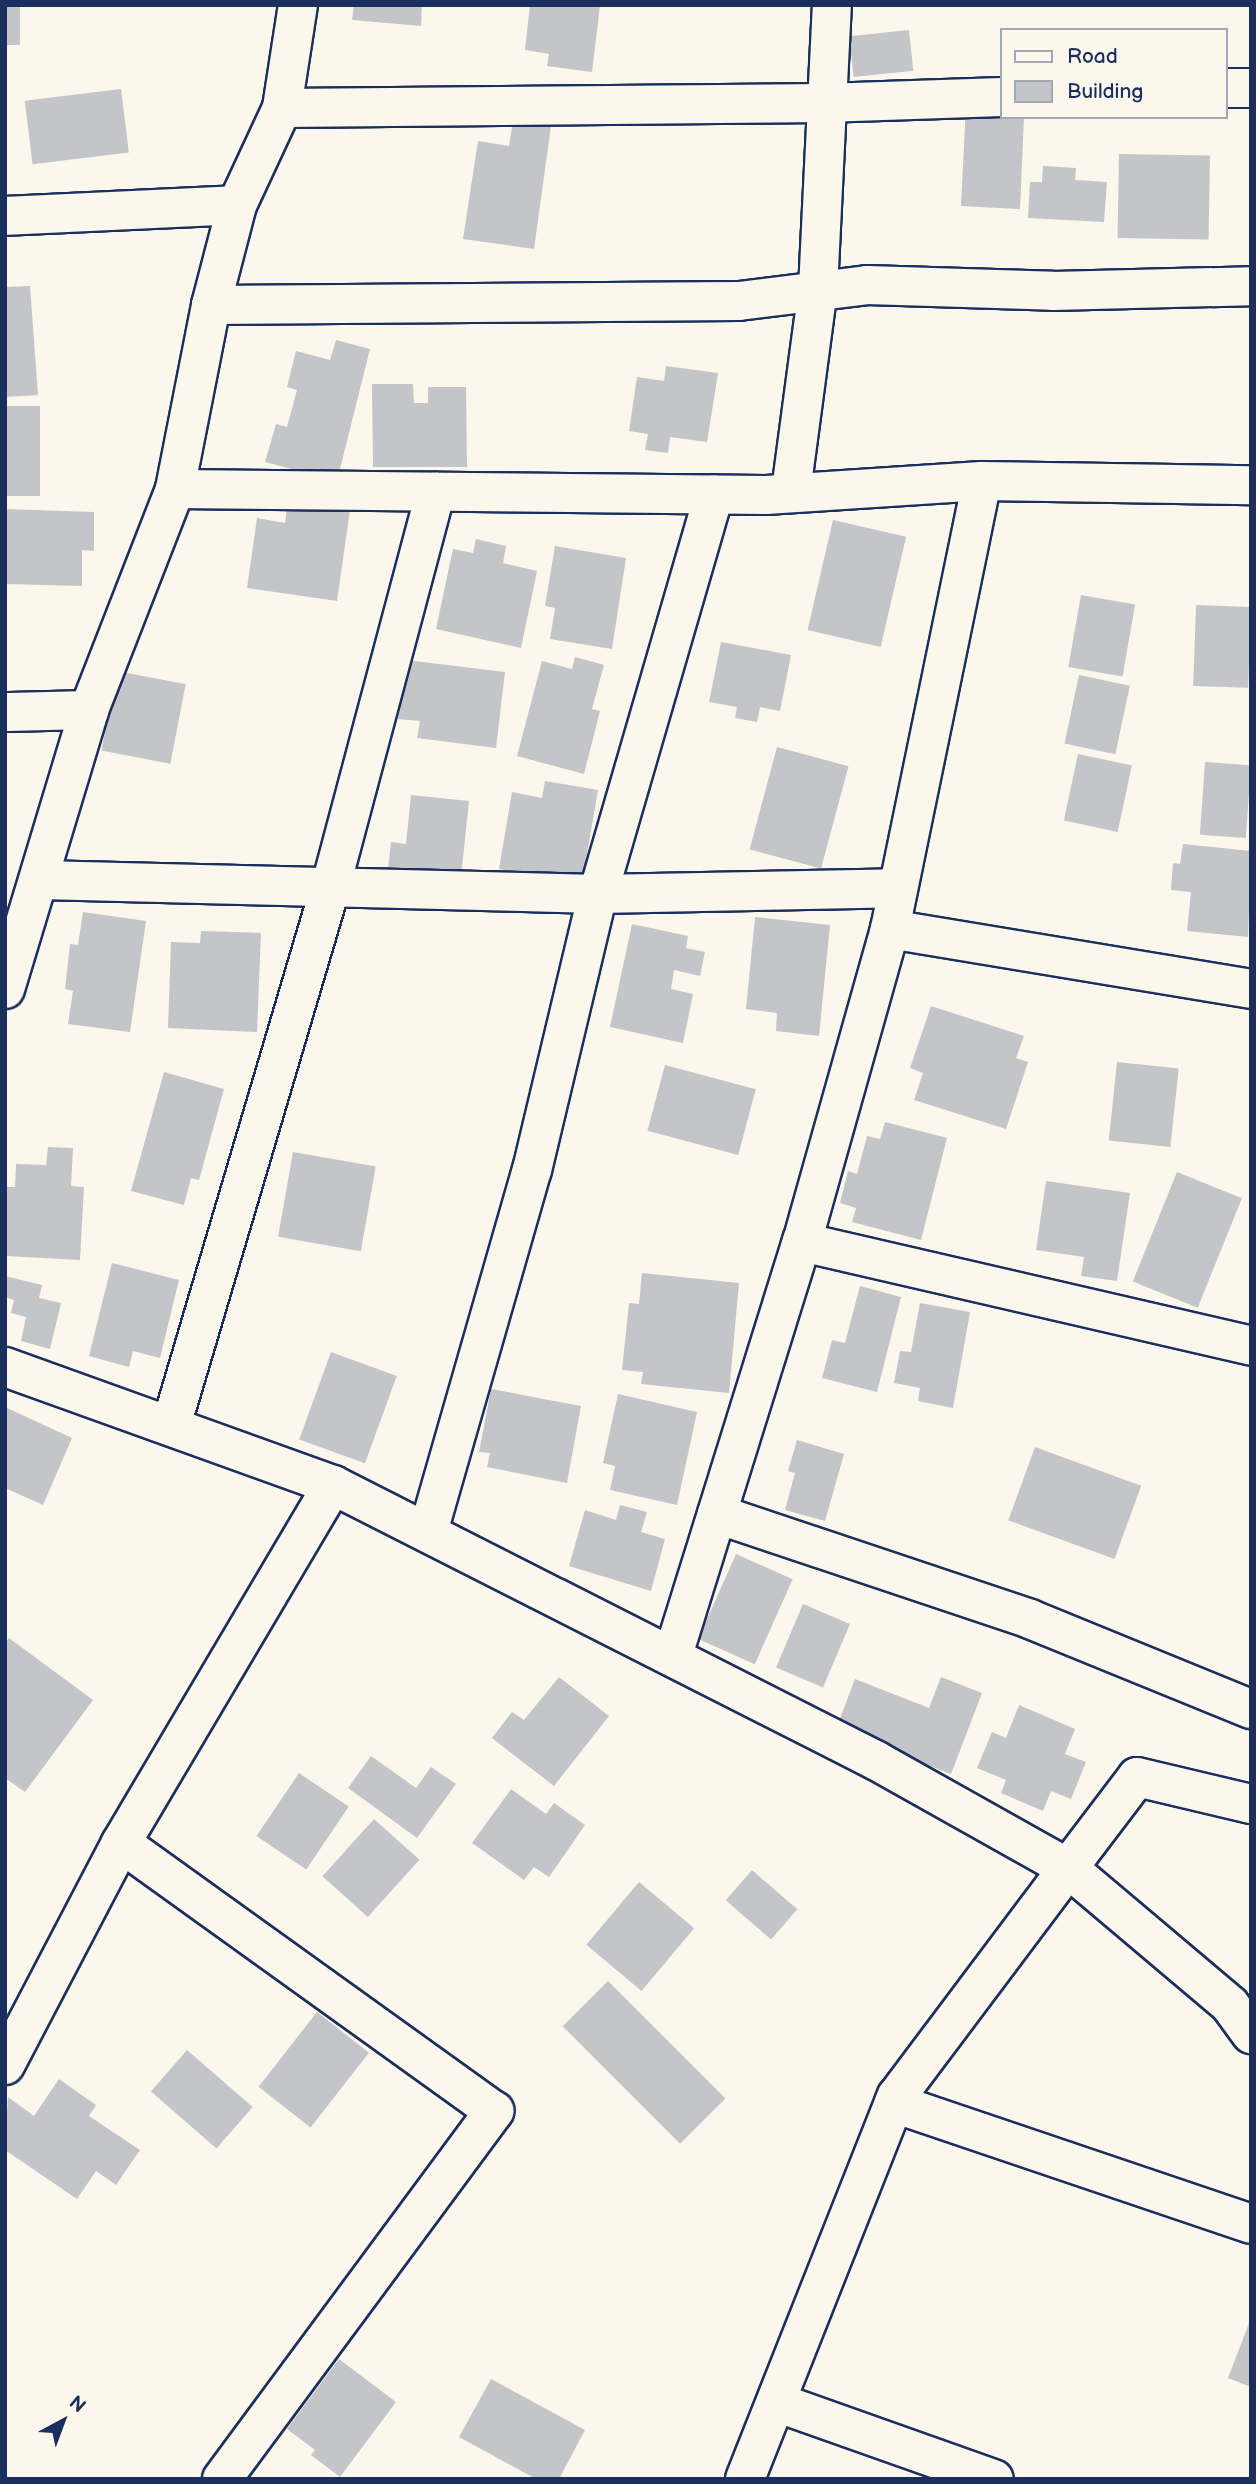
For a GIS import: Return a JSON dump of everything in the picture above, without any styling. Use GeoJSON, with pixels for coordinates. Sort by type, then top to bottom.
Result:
{"type":"FeatureCollection","features":[{"type":"Feature","properties":{"kind":"street"},"geometry":{"type":"LineString","coordinates":[[5,989],[89,710],[175,489],[211,305],[237,205],[282,108],[298,5]]}},
{"type":"Feature","properties":{"kind":"street"},"geometry":{"type":"LineString","coordinates":[[792,491],[818,289],[824,103],[832,5]]}},
{"type":"Feature","properties":{"kind":"street"},"geometry":{"type":"LineString","coordinates":[[1228,89],[1251,88]]}},
{"type":"Feature","properties":{"kind":"street"},"geometry":{"type":"LineString","coordinates":[[282,108],[824,103],[1000,97]]}},
{"type":"Feature","properties":{"kind":"street"},"geometry":{"type":"LineString","coordinates":[[5,216],[237,205]]}},
{"type":"Feature","properties":{"kind":"street"},"geometry":{"type":"LineString","coordinates":[[211,305],[739,301],[818,289],[867,285],[1053,291],[1251,286]]}},
{"type":"Feature","properties":{"kind":"street"},"geometry":{"type":"LineString","coordinates":[[175,489],[714,495],[982,481],[1251,485]]}},
{"type":"Feature","properties":{"kind":"street"},"geometry":{"type":"LineString","coordinates":[[673,1655],[802,1242],[890,929],[982,481]]}},
{"type":"Feature","properties":{"kind":"street"},"geometry":{"type":"LineString","coordinates":[[171,1426],[330,890],[436,492]]}},
{"type":"Feature","properties":{"kind":"street"},"geometry":{"type":"LineString","coordinates":[[428,1532],[532,1170],[598,894],[714,495]]}},
{"type":"Feature","properties":{"kind":"street"},"geometry":{"type":"LineString","coordinates":[[5,712],[89,710]]}},
{"type":"Feature","properties":{"kind":"street"},"geometry":{"type":"LineString","coordinates":[[40,880],[330,890],[598,894],[898,888]]}},
{"type":"Feature","properties":{"kind":"street"},"geometry":{"type":"LineString","coordinates":[[890,929],[1251,989]]}},
{"type":"Feature","properties":{"kind":"street"},"geometry":{"type":"LineString","coordinates":[[802,1242],[1251,1346]]}},
{"type":"Feature","properties":{"kind":"street"},"geometry":{"type":"LineString","coordinates":[[5,1367],[333,1485],[673,1655],[877,1761],[1068,1868],[1230,2005],[1251,2034]]}},
{"type":"Feature","properties":{"kind":"street"},"geometry":{"type":"LineString","coordinates":[[5,2065],[121,1843],[333,1485]]}},
{"type":"Feature","properties":{"kind":"street"},"geometry":{"type":"LineString","coordinates":[[717,1514],[1030,1619],[1251,1709]]}},
{"type":"Feature","properties":{"kind":"street"},"geometry":{"type":"LineString","coordinates":[[745,2479],[894,2103],[1068,1868],[1137,1777],[1251,1804]]}},
{"type":"Feature","properties":{"kind":"street"},"geometry":{"type":"LineString","coordinates":[[121,1843],[494,2111],[236,2474]]}},
{"type":"Feature","properties":{"kind":"street"},"geometry":{"type":"LineString","coordinates":[[894,2103],[1251,2224]]}},
{"type":"Feature","properties":{"kind":"street"},"geometry":{"type":"LineString","coordinates":[[776,2402],[994,2479]]}},
{"type":"Feature","properties":{"kind":"building"},"geometry":{"type":"Polygon","coordinates":[[[5,5],[20,5],[20,45],[5,45],[5,5]]]}},
{"type":"Feature","properties":{"kind":"building"},"geometry":{"type":"Polygon","coordinates":[[[354,5],[422,5],[421,26],[352,20],[354,5]]]}},
{"type":"Feature","properties":{"kind":"building"},"geometry":{"type":"Polygon","coordinates":[[[530,5],[600,5],[592,72],[547,66],[549,54],[525,50],[530,5]]]}},
{"type":"Feature","properties":{"kind":"building"},"geometry":{"type":"Polygon","coordinates":[[[909,30],[913,71],[854,77],[849,36],[909,30]]]}},
{"type":"Feature","properties":{"kind":"building"},"geometry":{"type":"Polygon","coordinates":[[[121,89],[129,153],[33,164],[25,101],[121,89]]]}},
{"type":"Feature","properties":{"kind":"building"},"geometry":{"type":"Polygon","coordinates":[[[966,105],[1000,107],[1000,119],[1024,119],[1020,209],[961,206],[966,105]]]}},
{"type":"Feature","properties":{"kind":"building"},"geometry":{"type":"Polygon","coordinates":[[[513,121],[551,126],[534,249],[463,239],[478,141],[509,146],[513,121]]]}},
{"type":"Feature","properties":{"kind":"building"},"geometry":{"type":"Polygon","coordinates":[[[1119,154],[1210,156],[1209,240],[1118,238],[1119,154]]]}},
{"type":"Feature","properties":{"kind":"building"},"geometry":{"type":"Polygon","coordinates":[[[1043,166],[1076,168],[1075,180],[1107,182],[1104,222],[1028,218],[1030,182],[1042,182],[1043,166]]]}},
{"type":"Feature","properties":{"kind":"building"},"geometry":{"type":"Polygon","coordinates":[[[30,286],[38,395],[5,397],[5,287],[30,286]]]}},
{"type":"Feature","properties":{"kind":"building"},"geometry":{"type":"Polygon","coordinates":[[[336,340],[370,349],[337,481],[265,462],[276,424],[287,427],[297,390],[287,387],[296,351],[330,360],[336,340]]]}},
{"type":"Feature","properties":{"kind":"building"},"geometry":{"type":"Polygon","coordinates":[[[666,366],[718,373],[707,442],[670,437],[668,453],[645,450],[648,434],[629,431],[637,377],[664,381],[666,366]]]}},
{"type":"Feature","properties":{"kind":"building"},"geometry":{"type":"Polygon","coordinates":[[[372,384],[413,384],[414,403],[428,403],[428,387],[466,387],[467,467],[373,467],[372,384]]]}},
{"type":"Feature","properties":{"kind":"building"},"geometry":{"type":"Polygon","coordinates":[[[5,406],[40,406],[40,496],[5,496],[5,406]]]}},
{"type":"Feature","properties":{"kind":"building"},"geometry":{"type":"Polygon","coordinates":[[[288,501],[350,510],[337,601],[247,588],[257,518],[285,523],[288,501]]]}},
{"type":"Feature","properties":{"kind":"building"},"geometry":{"type":"Polygon","coordinates":[[[5,509],[94,512],[94,551],[82,550],[82,586],[5,584],[5,509]]]}},
{"type":"Feature","properties":{"kind":"building"},"geometry":{"type":"Polygon","coordinates":[[[833,520],[906,537],[881,647],[808,630],[833,520]]]}},
{"type":"Feature","properties":{"kind":"building"},"geometry":{"type":"Polygon","coordinates":[[[476,539],[506,546],[503,563],[537,571],[521,648],[436,629],[453,549],[473,553],[476,539]]]}},
{"type":"Feature","properties":{"kind":"building"},"geometry":{"type":"Polygon","coordinates":[[[555,546],[626,558],[612,649],[550,639],[555,608],[545,606],[555,546]]]}},
{"type":"Feature","properties":{"kind":"building"},"geometry":{"type":"Polygon","coordinates":[[[1081,595],[1135,605],[1122,676],[1068,667],[1081,595]]]}},
{"type":"Feature","properties":{"kind":"building"},"geometry":{"type":"Polygon","coordinates":[[[1196,605],[1251,607],[1248,688],[1193,686],[1196,605]]]}},
{"type":"Feature","properties":{"kind":"building"},"geometry":{"type":"Polygon","coordinates":[[[721,642],[791,655],[780,711],[760,707],[757,722],[735,718],[737,707],[709,702],[721,642]]]}},
{"type":"Feature","properties":{"kind":"building"},"geometry":{"type":"Polygon","coordinates":[[[575,657],[604,665],[592,709],[600,711],[584,774],[517,756],[542,661],[572,669],[575,657]]]}},
{"type":"Feature","properties":{"kind":"building"},"geometry":{"type":"Polygon","coordinates":[[[406,660],[505,672],[496,748],[417,738],[420,721],[398,719],[406,660]]]}},
{"type":"Feature","properties":{"kind":"building"},"geometry":{"type":"Polygon","coordinates":[[[117,671],[186,684],[170,764],[102,751],[117,671]]]}},
{"type":"Feature","properties":{"kind":"building"},"geometry":{"type":"Polygon","coordinates":[[[1079,675],[1130,686],[1115,754],[1064,743],[1079,675]]]}},
{"type":"Feature","properties":{"kind":"building"},"geometry":{"type":"Polygon","coordinates":[[[777,747],[848,766],[821,869],[750,849],[777,747]]]}},
{"type":"Feature","properties":{"kind":"building"},"geometry":{"type":"Polygon","coordinates":[[[1078,754],[1132,765],[1118,832],[1064,821],[1078,754]]]}},
{"type":"Feature","properties":{"kind":"building"},"geometry":{"type":"Polygon","coordinates":[[[1205,762],[1251,765],[1246,838],[1200,835],[1205,762]]]}},
{"type":"Feature","properties":{"kind":"building"},"geometry":{"type":"Polygon","coordinates":[[[545,781],[598,790],[582,883],[499,869],[512,792],[542,798],[545,781]]]}},
{"type":"Feature","properties":{"kind":"building"},"geometry":{"type":"Polygon","coordinates":[[[411,795],[469,801],[461,877],[388,869],[391,842],[406,844],[411,795]]]}},
{"type":"Feature","properties":{"kind":"building"},"geometry":{"type":"Polygon","coordinates":[[[1183,844],[1251,851],[1248,937],[1187,931],[1191,892],[1171,890],[1173,863],[1180,864],[1183,844]]]}},
{"type":"Feature","properties":{"kind":"building"},"geometry":{"type":"Polygon","coordinates":[[[83,912],[146,921],[130,1032],[68,1024],[73,991],[65,989],[70,944],[78,945],[83,912]]]}},
{"type":"Feature","properties":{"kind":"building"},"geometry":{"type":"Polygon","coordinates":[[[755,917],[830,925],[819,1036],[776,1031],[777,1013],[746,1009],[755,917]]]}},
{"type":"Feature","properties":{"kind":"building"},"geometry":{"type":"Polygon","coordinates":[[[632,924],[688,936],[686,948],[705,952],[700,976],[674,970],[671,989],[693,994],[683,1043],[610,1027],[632,924]]]}},
{"type":"Feature","properties":{"kind":"building"},"geometry":{"type":"Polygon","coordinates":[[[201,931],[261,933],[257,1032],[168,1028],[171,942],[200,943],[201,931]]]}},
{"type":"Feature","properties":{"kind":"building"},"geometry":{"type":"Polygon","coordinates":[[[931,1006],[1024,1036],[1016,1058],[1028,1062],[1006,1129],[914,1100],[923,1073],[910,1068],[931,1006]]]}},
{"type":"Feature","properties":{"kind":"building"},"geometry":{"type":"Polygon","coordinates":[[[1117,1062],[1179,1068],[1170,1147],[1109,1141],[1117,1062]]]}},
{"type":"Feature","properties":{"kind":"building"},"geometry":{"type":"Polygon","coordinates":[[[665,1065],[756,1089],[738,1155],[647,1131],[665,1065]]]}},
{"type":"Feature","properties":{"kind":"building"},"geometry":{"type":"Polygon","coordinates":[[[164,1072],[224,1089],[199,1180],[191,1178],[184,1205],[131,1191],[164,1072]]]}},
{"type":"Feature","properties":{"kind":"building"},"geometry":{"type":"Polygon","coordinates":[[[885,1122],[947,1138],[921,1240],[852,1222],[856,1208],[840,1203],[848,1171],[857,1174],[867,1136],[880,1139],[885,1122]]]}},
{"type":"Feature","properties":{"kind":"building"},"geometry":{"type":"Polygon","coordinates":[[[48,1147],[73,1148],[71,1186],[84,1187],[80,1260],[5,1256],[5,1187],[15,1187],[16,1164],[46,1165],[48,1147]]]}},
{"type":"Feature","properties":{"kind":"building"},"geometry":{"type":"Polygon","coordinates":[[[293,1152],[376,1167],[361,1251],[278,1237],[293,1152]]]}},
{"type":"Feature","properties":{"kind":"building"},"geometry":{"type":"Polygon","coordinates":[[[1177,1172],[1242,1198],[1198,1308],[1133,1281],[1177,1172]]]}},
{"type":"Feature","properties":{"kind":"building"},"geometry":{"type":"Polygon","coordinates":[[[1046,1181],[1130,1193],[1117,1281],[1081,1276],[1084,1257],[1036,1250],[1046,1181]]]}},
{"type":"Feature","properties":{"kind":"building"},"geometry":{"type":"Polygon","coordinates":[[[112,1263],[179,1280],[160,1358],[133,1351],[129,1367],[89,1356],[112,1263]]]}},
{"type":"Feature","properties":{"kind":"building"},"geometry":{"type":"Polygon","coordinates":[[[642,1273],[739,1283],[729,1393],[641,1384],[643,1372],[622,1370],[629,1303],[639,1304],[642,1273]]]}},
{"type":"Feature","properties":{"kind":"building"},"geometry":{"type":"Polygon","coordinates":[[[5,1276],[42,1285],[39,1298],[61,1303],[50,1349],[21,1341],[26,1317],[11,1313],[14,1300],[5,1297],[5,1276]]]}},
{"type":"Feature","properties":{"kind":"building"},"geometry":{"type":"Polygon","coordinates":[[[860,1286],[901,1297],[877,1392],[822,1378],[832,1340],[845,1343],[860,1286]]]}},
{"type":"Feature","properties":{"kind":"building"},"geometry":{"type":"Polygon","coordinates":[[[920,1303],[970,1312],[953,1408],[918,1401],[920,1388],[894,1383],[900,1351],[911,1352],[920,1303]]]}},
{"type":"Feature","properties":{"kind":"building"},"geometry":{"type":"Polygon","coordinates":[[[331,1352],[397,1376],[365,1463],[299,1439],[331,1352]]]}},
{"type":"Feature","properties":{"kind":"building"},"geometry":{"type":"Polygon","coordinates":[[[491,1389],[581,1406],[567,1483],[487,1467],[490,1453],[479,1452],[491,1389]]]}},
{"type":"Feature","properties":{"kind":"building"},"geometry":{"type":"Polygon","coordinates":[[[618,1394],[697,1412],[677,1505],[610,1490],[615,1466],[603,1463],[618,1394]]]}},
{"type":"Feature","properties":{"kind":"building"},"geometry":{"type":"Polygon","coordinates":[[[5,1407],[72,1438],[43,1505],[5,1488],[5,1407]]]}},
{"type":"Feature","properties":{"kind":"building"},"geometry":{"type":"Polygon","coordinates":[[[797,1440],[844,1454],[825,1521],[785,1510],[795,1473],[788,1471],[797,1440]]]}},
{"type":"Feature","properties":{"kind":"building"},"geometry":{"type":"Polygon","coordinates":[[[1035,1447],[1141,1486],[1115,1559],[1008,1520],[1035,1447]]]}},
{"type":"Feature","properties":{"kind":"building"},"geometry":{"type":"Polygon","coordinates":[[[620,1505],[647,1512],[641,1532],[665,1539],[651,1591],[569,1566],[585,1510],[616,1520],[620,1505]]]}},
{"type":"Feature","properties":{"kind":"building"},"geometry":{"type":"Polygon","coordinates":[[[736,1554],[793,1579],[755,1664],[698,1639],[736,1554]]]}},
{"type":"Feature","properties":{"kind":"building"},"geometry":{"type":"Polygon","coordinates":[[[803,1604],[850,1624],[823,1687],[776,1668],[803,1604]]]}},
{"type":"Feature","properties":{"kind":"building"},"geometry":{"type":"Polygon","coordinates":[[[9,1638],[93,1700],[25,1792],[5,1778],[5,1644],[9,1638]]]}},
{"type":"Feature","properties":{"kind":"building"},"geometry":{"type":"Polygon","coordinates":[[[559,1677],[609,1716],[554,1786],[492,1738],[512,1712],[524,1720],[559,1677]]]}},
{"type":"Feature","properties":{"kind":"building"},"geometry":{"type":"Polygon","coordinates":[[[941,1677],[982,1693],[951,1774],[836,1729],[855,1679],[929,1708],[941,1677]]]}},
{"type":"Feature","properties":{"kind":"building"},"geometry":{"type":"Polygon","coordinates":[[[1019,1705],[1075,1729],[1065,1754],[1086,1762],[1071,1799],[1051,1791],[1043,1811],[1001,1793],[1006,1780],[977,1768],[992,1732],[1006,1738],[1019,1705]]]}},
{"type":"Feature","properties":{"kind":"building"},"geometry":{"type":"Polygon","coordinates":[[[371,1756],[416,1788],[431,1767],[456,1784],[417,1838],[348,1788],[371,1756]]]}},
{"type":"Feature","properties":{"kind":"building"},"geometry":{"type":"Polygon","coordinates":[[[299,1773],[349,1807],[306,1870],[257,1836],[299,1773]]]}},
{"type":"Feature","properties":{"kind":"building"},"geometry":{"type":"Polygon","coordinates":[[[511,1789],[546,1814],[554,1803],[585,1825],[549,1877],[534,1867],[524,1880],[472,1843],[511,1789]]]}},
{"type":"Feature","properties":{"kind":"building"},"geometry":{"type":"Polygon","coordinates":[[[374,1819],[419,1860],[368,1917],[322,1876],[374,1819]]]}},
{"type":"Feature","properties":{"kind":"building"},"geometry":{"type":"Polygon","coordinates":[[[752,1870],[797,1909],[771,1940],[726,1900],[752,1870]]]}},
{"type":"Feature","properties":{"kind":"building"},"geometry":{"type":"Polygon","coordinates":[[[639,1882],[694,1928],[641,1991],[586,1945],[639,1882]]]}},
{"type":"Feature","properties":{"kind":"building"},"geometry":{"type":"Polygon","coordinates":[[[608,1981],[725,2098],[680,2144],[563,2026],[608,1981]]]}},
{"type":"Feature","properties":{"kind":"building"},"geometry":{"type":"Polygon","coordinates":[[[317,2012],[369,2053],[311,2127],[259,2087],[317,2012]]]}},
{"type":"Feature","properties":{"kind":"building"},"geometry":{"type":"Polygon","coordinates":[[[187,2050],[253,2107],[217,2149],[151,2092],[187,2050]]]}},
{"type":"Feature","properties":{"kind":"building"},"geometry":{"type":"Polygon","coordinates":[[[59,2079],[96,2105],[89,2116],[140,2150],[116,2185],[96,2171],[77,2199],[5,2150],[8,2097],[34,2116],[59,2079]]]}},
{"type":"Feature","properties":{"kind":"building"},"geometry":{"type":"Polygon","coordinates":[[[1251,2318],[1251,2387],[1228,2378],[1251,2318]]]}},
{"type":"Feature","properties":{"kind":"building"},"geometry":{"type":"Polygon","coordinates":[[[339,2359],[396,2402],[340,2477],[311,2455],[315,2450],[287,2429],[339,2359]]]}},
{"type":"Feature","properties":{"kind":"building"},"geometry":{"type":"Polygon","coordinates":[[[491,2379],[585,2430],[559,2479],[536,2479],[459,2437],[491,2379]]]}}]}
